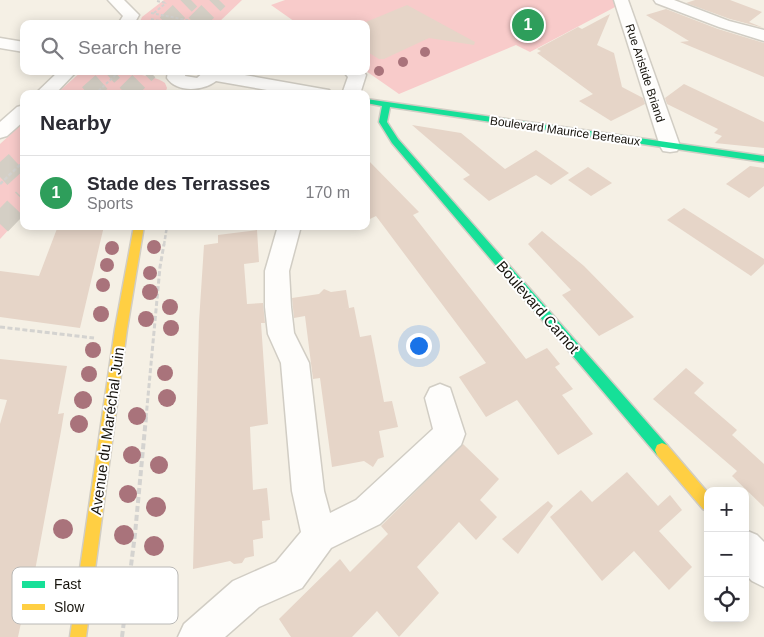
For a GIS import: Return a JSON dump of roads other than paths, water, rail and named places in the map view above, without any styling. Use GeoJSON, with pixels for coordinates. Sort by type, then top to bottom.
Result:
{"type":"FeatureCollection","features":[{"type":"Feature","properties":{"kind":"street"},"geometry":{"type":"LineString","coordinates":[[115,0],[127,18]]}},
{"type":"Feature","properties":{"kind":"street","name":"Rue Aristide Briand"},"geometry":{"type":"LineString","coordinates":[[621,0],[670,146]]}},
{"type":"Feature","properties":{"kind":"street"},"geometry":{"type":"LineString","coordinates":[[661,0],[724,24],[764,36]]}},
{"type":"Feature","properties":{"kind":"street"},"geometry":{"type":"LineString","coordinates":[[0,44],[20,46]]}},
{"type":"Feature","properties":{"kind":"street"},"geometry":{"type":"LineString","coordinates":[[48,90],[65,75]]}},
{"type":"Feature","properties":{"kind":"street"},"geometry":{"type":"LineString","coordinates":[[181,83],[198,83],[210,75]]}},
{"type":"Feature","properties":{"kind":"street"},"geometry":{"type":"LineString","coordinates":[[223,75],[302,90]]}},
{"type":"Feature","properties":{"kind":"street"},"geometry":{"type":"LineString","coordinates":[[352,90],[357,75]]}},
{"type":"Feature","properties":{"kind":"street","name":"Boulevard Maurice Berteaux"},"geometry":{"type":"LineString","coordinates":[[370,102],[764,159]]}},
{"type":"Feature","properties":{"kind":"street","name":"Boulevard Carnot"},"geometry":{"type":"LineString","coordinates":[[386,104],[383,122],[395,141],[704,499]]}},
{"type":"Feature","properties":{"kind":"street"},"geometry":{"type":"LineString","coordinates":[[0,132],[20,114]]}},
{"type":"Feature","properties":{"kind":"street","name":"Avenue du Maréchal Juin"},"geometry":{"type":"LineString","coordinates":[[88,567],[120,341],[138,230]]}},
{"type":"Feature","properties":{"kind":"street"},"geometry":{"type":"LineString","coordinates":[[289,230],[277,271],[278,307],[281,334],[295,363],[308,492],[319,536]]}},
{"type":"Feature","properties":{"kind":"street"},"geometry":{"type":"LineString","coordinates":[[197,637],[246,594],[289,575],[319,536],[368,512],[450,434],[440,398]]}},
{"type":"Feature","properties":{"kind":"street"},"geometry":{"type":"LineString","coordinates":[[749,552],[764,569]]}},
{"type":"Feature","properties":{"kind":"street","name":"Avenue du Maréchal Juin"},"geometry":{"type":"LineString","coordinates":[[78,637],[80,624]]}},
{"type":"Feature","properties":{"kind":"tunnel"},"geometry":{"type":"LineString","coordinates":[[170,20],[191,0]]}},
{"type":"Feature","properties":{"kind":"tunnel"},"geometry":{"type":"LineString","coordinates":[[199,20],[219,0]]}},
{"type":"Feature","properties":{"kind":"tunnel"},"geometry":{"type":"LineString","coordinates":[[93,90],[109,75]]}},
{"type":"Feature","properties":{"kind":"tunnel"},"geometry":{"type":"LineString","coordinates":[[130,90],[145,75]]}},
{"type":"Feature","properties":{"kind":"tunnel"},"geometry":{"type":"LineString","coordinates":[[0,177],[20,159]]}},
{"type":"Feature","properties":{"kind":"tunnel"},"geometry":{"type":"LineString","coordinates":[[0,224],[20,203]]}},
{"type":"Feature","properties":{"kind":"place","name":"Stade des Terrasses"},"geometry":{"type":"Point","coordinates":[528,25]}}]}
